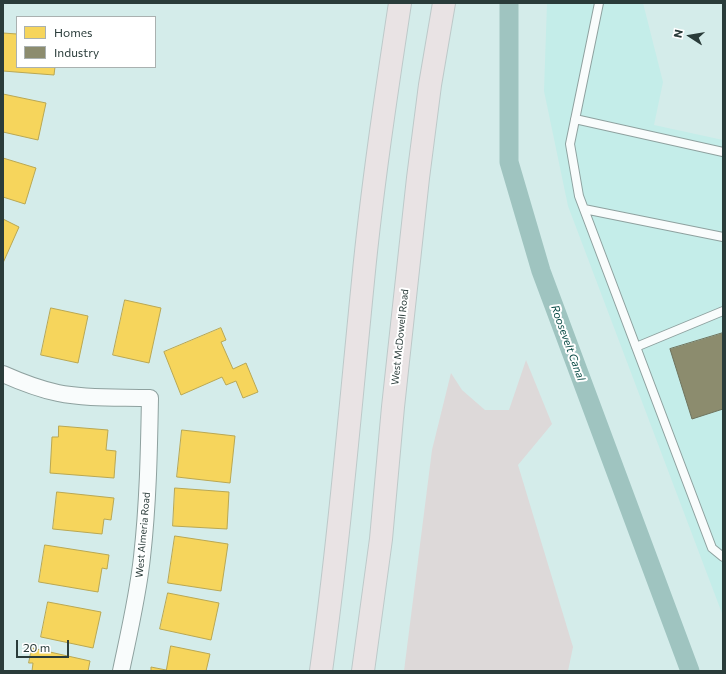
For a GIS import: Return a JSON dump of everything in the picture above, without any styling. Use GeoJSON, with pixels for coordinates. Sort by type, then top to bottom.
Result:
{"type":"FeatureCollection","features":[{"type":"Feature","properties":{"kind":"main road"},"geometry":{"type":"LineString","coordinates":[[321,671],[334,579],[364,272],[381,127],[400,3]]}},
{"type":"Feature","properties":{"kind":"main road","name":"West McDowell Road"},"geometry":{"type":"LineString","coordinates":[[363,671],[381,539],[393,399],[418,178],[430,85],[444,3]]}},
{"type":"Feature","properties":{"kind":"street","name":"West Almeria Road"},"geometry":{"type":"LineString","coordinates":[[3,374],[23,383],[59,393],[150,398],[148,473],[142,557],[135,606],[121,671]]}},
{"type":"Feature","properties":{"kind":"lane"},"geometry":{"type":"LineString","coordinates":[[599,3],[570,144],[579,196],[712,548],[723,557]]}},
{"type":"Feature","properties":{"kind":"lane"},"geometry":{"type":"LineString","coordinates":[[575,119],[723,152]]}},
{"type":"Feature","properties":{"kind":"lane"},"geometry":{"type":"LineString","coordinates":[[584,209],[723,237]]}},
{"type":"Feature","properties":{"kind":"lane"},"geometry":{"type":"LineString","coordinates":[[636,347],[723,311]]}},
{"type":"Feature","properties":{"kind":"shaded area"},"geometry":{"type":"Polygon","coordinates":[[[547,3],[643,3],[663,82],[654,125],[723,140],[723,616],[568,206],[544,91],[547,3]]]}},
{"type":"Feature","properties":{"kind":"shaded area"},"geometry":{"type":"Polygon","coordinates":[[[526,360],[552,424],[518,465],[573,647],[568,671],[404,671],[432,450],[451,373],[462,390],[485,410],[509,410],[526,360]]]}},
{"type":"Feature","properties":{"kind":"building: Homes"},"geometry":{"type":"Polygon","coordinates":[[[3,33],[16,34],[16,68],[55,68],[54,75],[3,71],[3,33]]]}},
{"type":"Feature","properties":{"kind":"building: Homes"},"geometry":{"type":"Polygon","coordinates":[[[3,94],[46,103],[38,140],[3,132],[3,94]]]}},
{"type":"Feature","properties":{"kind":"building: Homes"},"geometry":{"type":"Polygon","coordinates":[[[3,158],[36,168],[25,204],[3,197],[3,158]]]}},
{"type":"Feature","properties":{"kind":"building: Homes"},"geometry":{"type":"Polygon","coordinates":[[[3,219],[19,227],[3,263],[3,219]]]}},
{"type":"Feature","properties":{"kind":"building: Homes"},"geometry":{"type":"Polygon","coordinates":[[[125,300],[161,308],[149,363],[113,355],[125,300]]]}},
{"type":"Feature","properties":{"kind":"building: Homes"},"geometry":{"type":"Polygon","coordinates":[[[51,308],[88,316],[78,363],[41,355],[51,308]]]}},
{"type":"Feature","properties":{"kind":"building: Homes"},"geometry":{"type":"Polygon","coordinates":[[[221,328],[226,340],[221,342],[233,369],[246,363],[258,392],[243,398],[236,381],[226,385],[222,377],[181,395],[164,352],[221,328]]]}},
{"type":"Feature","properties":{"kind":"building: Homes"},"geometry":{"type":"Polygon","coordinates":[[[59,426],[108,430],[106,450],[116,451],[114,478],[50,473],[52,437],[58,437],[59,426]]]}},
{"type":"Feature","properties":{"kind":"building: Homes"},"geometry":{"type":"Polygon","coordinates":[[[182,430],[235,436],[230,483],[177,477],[182,430]]]}},
{"type":"Feature","properties":{"kind":"building: Homes"},"geometry":{"type":"Polygon","coordinates":[[[175,488],[229,492],[227,529],[173,526],[175,488]]]}},
{"type":"Feature","properties":{"kind":"building: Homes"},"geometry":{"type":"Polygon","coordinates":[[[57,492],[114,498],[111,520],[104,519],[102,534],[53,529],[57,492]]]}},
{"type":"Feature","properties":{"kind":"building: Homes"},"geometry":{"type":"Polygon","coordinates":[[[175,536],[228,544],[221,591],[168,583],[175,536]]]}},
{"type":"Feature","properties":{"kind":"building: Homes"},"geometry":{"type":"Polygon","coordinates":[[[45,545],[109,555],[107,569],[102,568],[98,592],[39,582],[45,545]]]}},
{"type":"Feature","properties":{"kind":"building: Homes"},"geometry":{"type":"Polygon","coordinates":[[[168,593],[219,603],[211,640],[160,629],[168,593]]]}},
{"type":"Feature","properties":{"kind":"building: Homes"},"geometry":{"type":"Polygon","coordinates":[[[48,602],[101,612],[93,648],[41,637],[48,602]]]}},
{"type":"Feature","properties":{"kind":"building: Homes"},"geometry":{"type":"Polygon","coordinates":[[[171,646],[210,654],[206,671],[151,671],[151,667],[166,670],[171,646]]]}},
{"type":"Feature","properties":{"kind":"building: Homes"},"geometry":{"type":"Polygon","coordinates":[[[32,648],[90,661],[88,671],[32,671],[33,663],[29,663],[32,648]]]}},
{"type":"Feature","properties":{"kind":"building: Industry"},"geometry":{"type":"Polygon","coordinates":[[[723,333],[723,409],[692,419],[670,349],[723,333]]]}},
{"type":"Feature","properties":{"kind":"waterway","name":"Roosevelt Canal"},"geometry":{"type":"LineString","coordinates":[[509,3],[509,162],[541,271],[690,671]]}}]}
